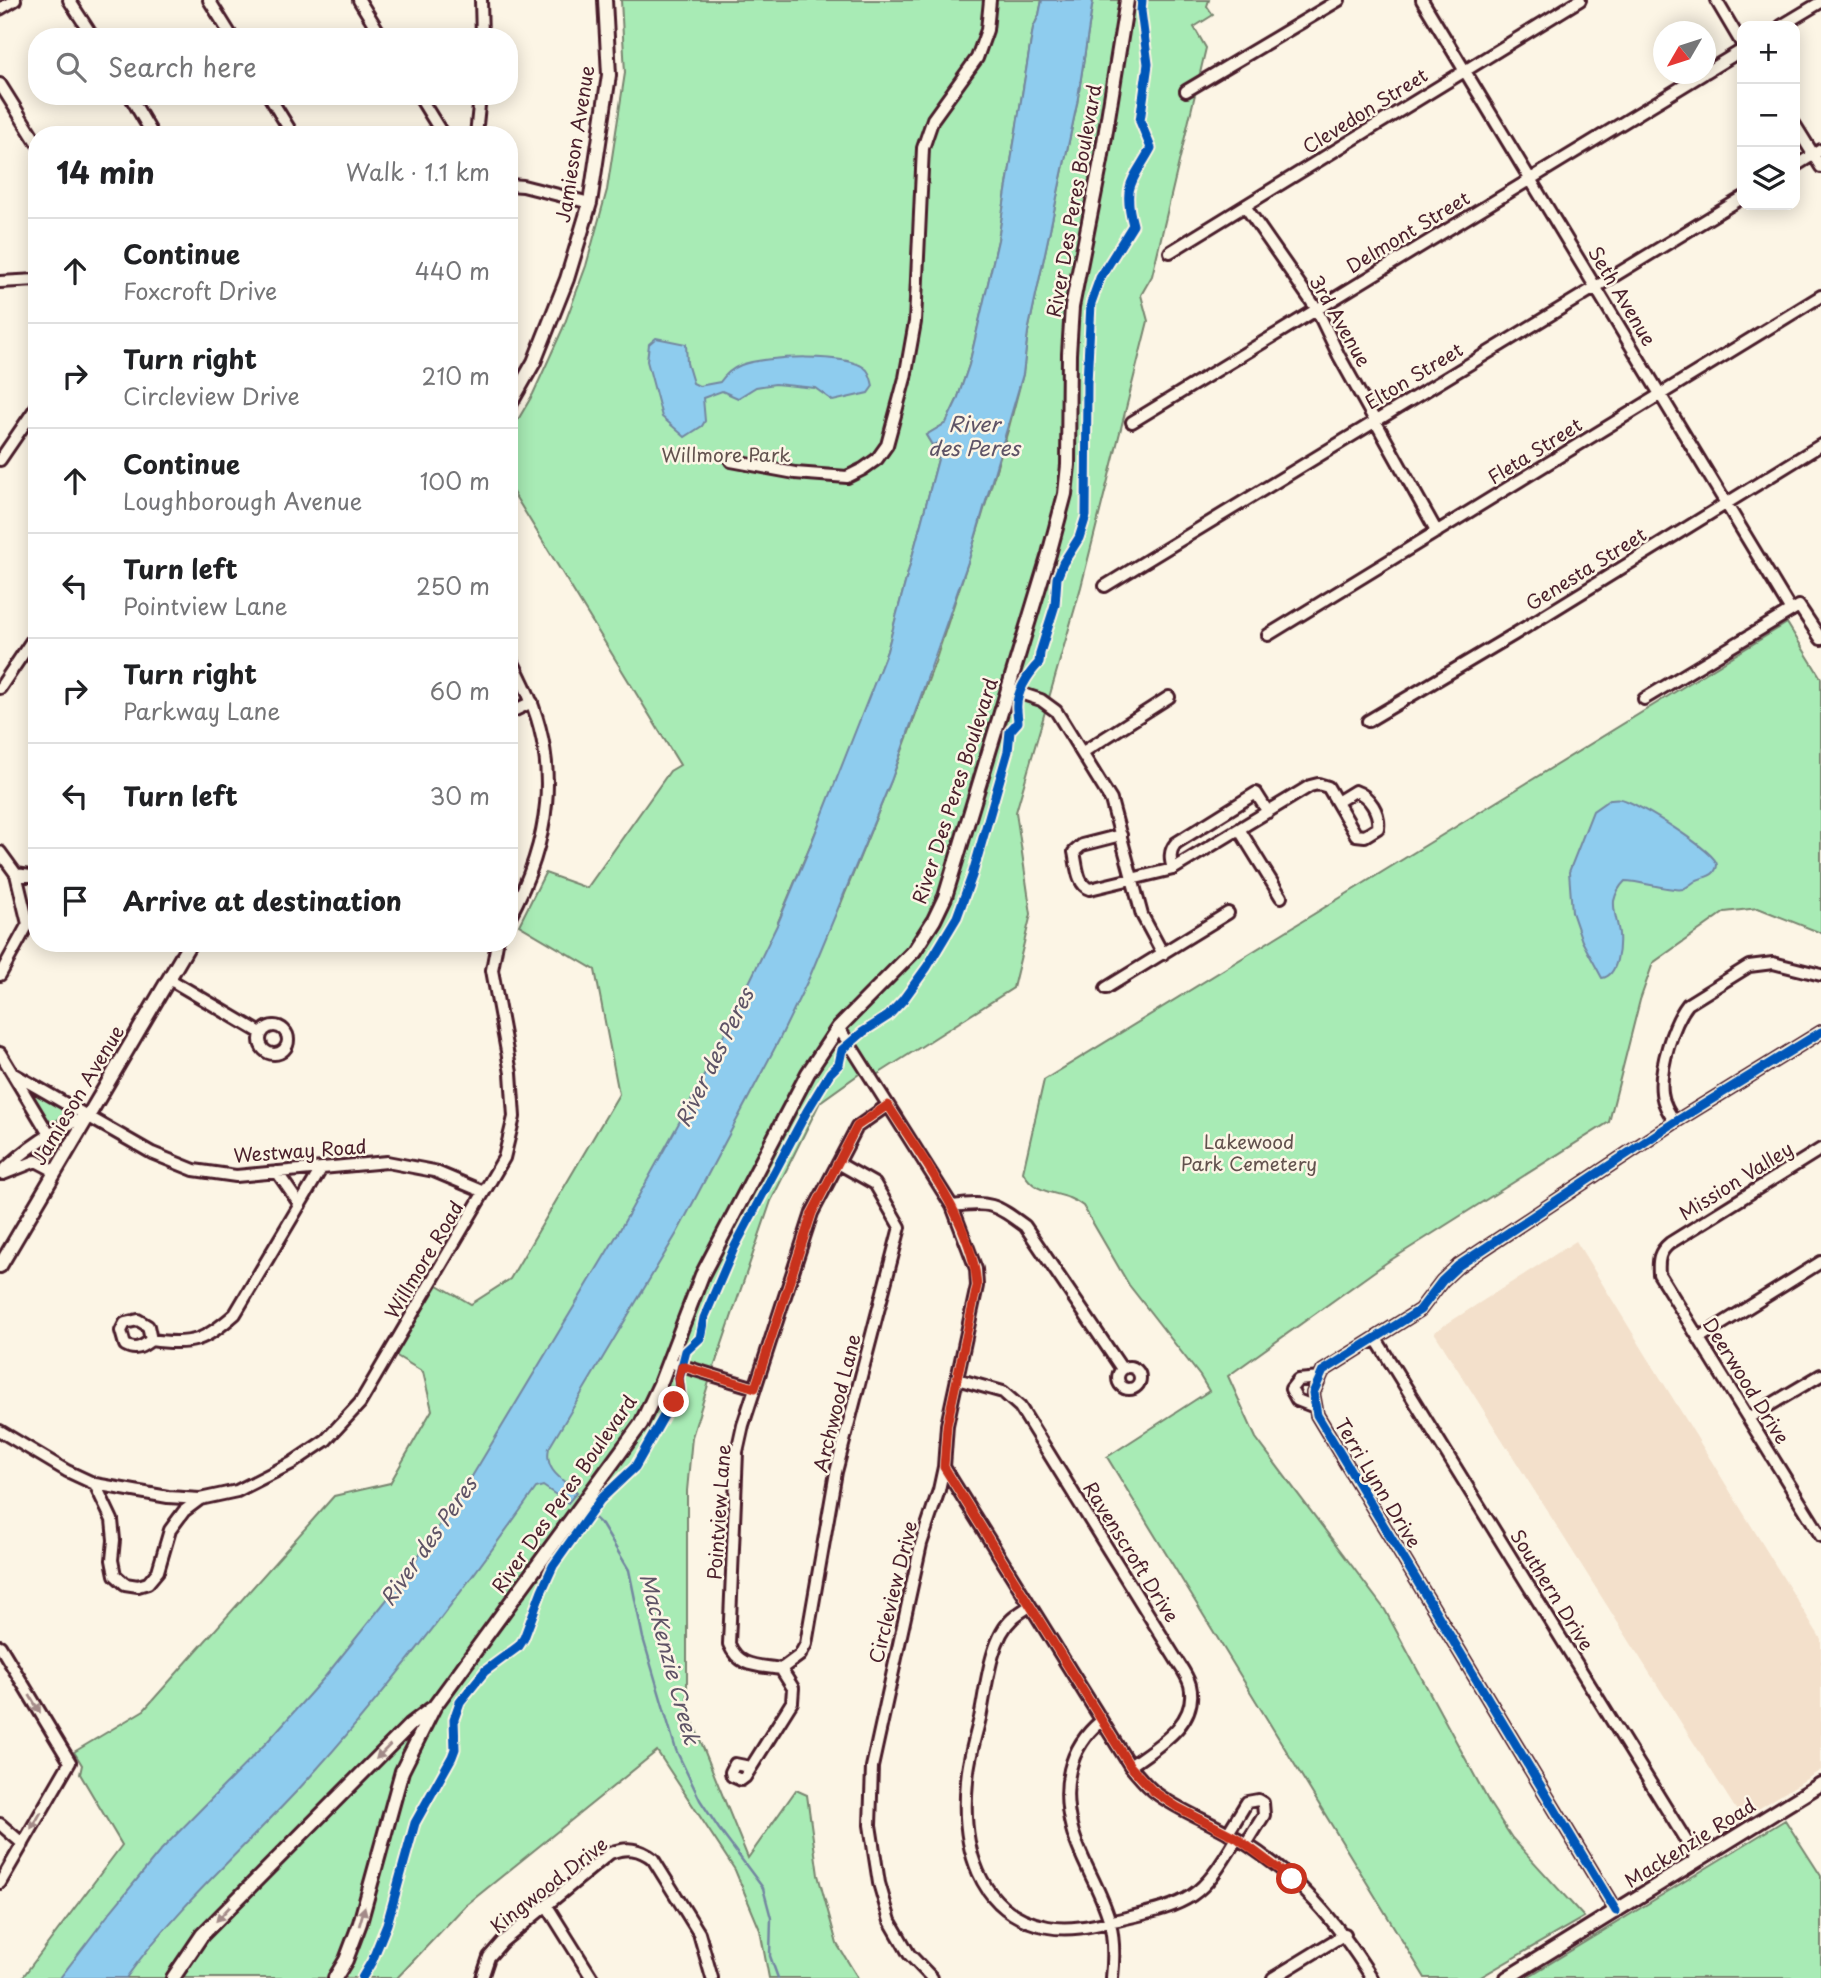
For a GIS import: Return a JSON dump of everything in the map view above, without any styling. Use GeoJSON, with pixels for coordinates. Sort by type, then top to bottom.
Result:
{"type":"FeatureCollection","features":[{"type":"Feature","properties":{"kind":"main road","name":"Jamieson Avenue"},"geometry":{"type":"LineString","coordinates":[[518,390],[534,362],[567,279],[590,203],[609,75],[605,0]]}},
{"type":"Feature","properties":{"kind":"main road","name":"River Des Peres Boulevard"},"geometry":{"type":"LineString","coordinates":[[335,1978],[346,1961],[360,1923],[402,1770],[434,1706],[641,1424],[709,1261],[808,1073],[838,1028],[906,960],[928,931],[940,908],[954,871],[1065,494],[1072,307],[1101,161],[1127,0]]}},
{"type":"Feature","properties":{"kind":"main road","name":"Jamieson Avenue"},"geometry":{"type":"LineString","coordinates":[[0,1266],[185,952]]}},
{"type":"Feature","properties":{"kind":"main road","name":"River Des Peres Boulevard"},"geometry":{"type":"LineString","coordinates":[[173,1978],[191,1949],[238,1897],[410,1725],[434,1706]]}},
{"type":"Feature","properties":{"kind":"main road","name":"Mackenzie Road"},"geometry":{"type":"LineString","coordinates":[[1507,1978],[1821,1784]]}},
{"type":"Feature","properties":{"kind":"street"},"geometry":{"type":"LineString","coordinates":[[0,9],[15,0]]}},
{"type":"Feature","properties":{"kind":"street"},"geometry":{"type":"LineString","coordinates":[[69,0],[87,28]]}},
{"type":"Feature","properties":{"kind":"street"},"geometry":{"type":"LineString","coordinates":[[209,0],[226,28]]}},
{"type":"Feature","properties":{"kind":"street"},"geometry":{"type":"LineString","coordinates":[[359,0],[376,28]]}},
{"type":"Feature","properties":{"kind":"street"},"geometry":{"type":"LineString","coordinates":[[481,0],[482,28]]}},
{"type":"Feature","properties":{"kind":"street"},"geometry":{"type":"LineString","coordinates":[[731,461],[795,473],[846,477],[877,459],[887,445],[905,379],[915,322],[923,148],[933,119],[977,58],[986,30],[990,0]]}},
{"type":"Feature","properties":{"kind":"street"},"geometry":{"type":"LineString","coordinates":[[1186,91],[1339,0]]}},
{"type":"Feature","properties":{"kind":"street","name":"Seth Avenue"},"geometry":{"type":"LineString","coordinates":[[1422,0],[1791,611]]}},
{"type":"Feature","properties":{"kind":"street","name":"Clevedon Street"},"geometry":{"type":"LineString","coordinates":[[1170,252],[1580,0]]}},
{"type":"Feature","properties":{"kind":"street"},"geometry":{"type":"LineString","coordinates":[[1716,0],[1737,36]]}},
{"type":"Feature","properties":{"kind":"street"},"geometry":{"type":"LineString","coordinates":[[1789,21],[1821,2]]}},
{"type":"Feature","properties":{"kind":"street","name":"Delmont Street"},"geometry":{"type":"LineString","coordinates":[[1716,66],[1737,53]]}},
{"type":"Feature","properties":{"kind":"street"},"geometry":{"type":"LineString","coordinates":[[0,84],[28,129]]}},
{"type":"Feature","properties":{"kind":"street","name":"Delmont Street"},"geometry":{"type":"LineString","coordinates":[[1132,422],[1686,84]]}},
{"type":"Feature","properties":{"kind":"street"},"geometry":{"type":"LineString","coordinates":[[135,105],[148,126]]}},
{"type":"Feature","properties":{"kind":"street"},"geometry":{"type":"LineString","coordinates":[[275,105],[287,126]]}},
{"type":"Feature","properties":{"kind":"street"},"geometry":{"type":"LineString","coordinates":[[425,105],[437,126]]}},
{"type":"Feature","properties":{"kind":"street"},"geometry":{"type":"LineString","coordinates":[[477,126],[479,105]]}},
{"type":"Feature","properties":{"kind":"street"},"geometry":{"type":"LineString","coordinates":[[1800,131],[1817,152],[1821,167]]}},
{"type":"Feature","properties":{"kind":"street"},"geometry":{"type":"LineString","coordinates":[[1800,163],[1817,152]]}},
{"type":"Feature","properties":{"kind":"street"},"geometry":{"type":"LineString","coordinates":[[518,186],[590,203]]}},
{"type":"Feature","properties":{"kind":"street","name":"Elton Street"},"geometry":{"type":"LineString","coordinates":[[1105,586],[1737,201]]}},
{"type":"Feature","properties":{"kind":"street","name":"3rd Avenue"},"geometry":{"type":"LineString","coordinates":[[1245,206],[1316,308],[1437,532]]}},
{"type":"Feature","properties":{"kind":"street"},"geometry":{"type":"LineString","coordinates":[[0,282],[28,280]]}},
{"type":"Feature","properties":{"kind":"street","name":"Fleta Street"},"geometry":{"type":"LineString","coordinates":[[1268,635],[1821,296]]}},
{"type":"Feature","properties":{"kind":"street"},"geometry":{"type":"LineString","coordinates":[[0,460],[28,418]]}},
{"type":"Feature","properties":{"kind":"street","name":"Genesta Street"},"geometry":{"type":"LineString","coordinates":[[1368,720],[1513,635],[1821,445]]}},
{"type":"Feature","properties":{"kind":"street"},"geometry":{"type":"LineString","coordinates":[[1644,699],[1799,606],[1821,639]]}},
{"type":"Feature","properties":{"kind":"street"},"geometry":{"type":"LineString","coordinates":[[0,688],[28,646]]}},
{"type":"Feature","properties":{"kind":"street"},"geometry":{"type":"LineString","coordinates":[[518,674],[532,702],[544,742],[548,791],[541,842],[518,902]]}},
{"type":"Feature","properties":{"kind":"street"},"geometry":{"type":"LineString","coordinates":[[1008,689],[1041,700],[1056,711],[1083,752],[1111,800],[1142,915],[1163,954]]}},
{"type":"Feature","properties":{"kind":"street"},"geometry":{"type":"LineString","coordinates":[[1083,752],[1169,697]]}},
{"type":"Feature","properties":{"kind":"street"},"geometry":{"type":"LineString","coordinates":[[518,709],[532,702]]}},
{"type":"Feature","properties":{"kind":"street"},"geometry":{"type":"LineString","coordinates":[[1121,835],[1077,848],[1074,852],[1081,884],[1090,889],[1173,869],[1310,786],[1318,784],[1328,787],[1356,835],[1365,836],[1378,828],[1380,818],[1365,794],[1355,791],[1337,802]]}},
{"type":"Feature","properties":{"kind":"street"},"geometry":{"type":"LineString","coordinates":[[1173,869],[1171,848],[1176,843],[1256,793],[1268,812]]}},
{"type":"Feature","properties":{"kind":"street"},"geometry":{"type":"LineString","coordinates":[[1239,830],[1281,897]]}},
{"type":"Feature","properties":{"kind":"street"},"geometry":{"type":"LineString","coordinates":[[0,852],[16,874],[28,924],[0,975]]}},
{"type":"Feature","properties":{"kind":"street"},"geometry":{"type":"LineString","coordinates":[[16,874],[28,876]]}},
{"type":"Feature","properties":{"kind":"street"},"geometry":{"type":"LineString","coordinates":[[1106,988],[1228,913]]}},
{"type":"Feature","properties":{"kind":"street","name":"Willmore Road"},"geometry":{"type":"LineString","coordinates":[[0,1431],[94,1484],[168,1497],[200,1499],[237,1491],[292,1463],[326,1440],[360,1403],[504,1158],[514,1117],[512,1073],[492,970],[495,952]]}},
{"type":"Feature","properties":{"kind":"street"},"geometry":{"type":"LineString","coordinates":[[1675,1122],[1666,1108],[1661,1084],[1674,1030],[1688,1004],[1749,966],[1773,963],[1821,975]]}},
{"type":"Feature","properties":{"kind":"street"},"geometry":{"type":"LineString","coordinates":[[169,979],[261,1033]]}},
{"type":"Feature","properties":{"kind":"street","name":"Circleview Drive"},"geometry":{"type":"LineString","coordinates":[[838,1028],[952,1206],[976,1269],[977,1286],[947,1425],[944,1467],[921,1544],[872,1767],[870,1825],[879,1883],[890,1921],[909,1954],[932,1978]]}},
{"type":"Feature","properties":{"kind":"street","name":"Terri Lynn Drive"},"geometry":{"type":"LineString","coordinates":[[1616,1911],[1317,1415],[1313,1393],[1323,1371],[1420,1310],[1442,1281],[1458,1266],[1675,1122],[1821,1032]]}},
{"type":"Feature","properties":{"kind":"street","name":"Westway Road"},"geometry":{"type":"LineString","coordinates":[[0,1054],[50,1136]]}},
{"type":"Feature","properties":{"kind":"street","name":"Westway Road"},"geometry":{"type":"LineString","coordinates":[[12,1073],[152,1153],[194,1170],[236,1176],[387,1162],[434,1171],[484,1192]]}},
{"type":"Feature","properties":{"kind":"street","name":"Pointview Lane"},"geometry":{"type":"LineString","coordinates":[[781,1669],[743,1663],[734,1656],[729,1644],[737,1452],[812,1213],[857,1126],[888,1105]]}},
{"type":"Feature","properties":{"kind":"street"},"geometry":{"type":"LineString","coordinates":[[0,1174],[20,1155],[87,1116]]}},
{"type":"Feature","properties":{"kind":"street","name":"Mission Valley"},"geometry":{"type":"LineString","coordinates":[[1670,1243],[1821,1149]]}},
{"type":"Feature","properties":{"kind":"street"},"geometry":{"type":"LineString","coordinates":[[0,1174],[36,1161],[55,1171]]}},
{"type":"Feature","properties":{"kind":"street","name":"Archwood Lane"},"geometry":{"type":"LineString","coordinates":[[781,1669],[800,1655],[806,1644],[836,1472],[900,1227],[875,1184],[838,1163]]}},
{"type":"Feature","properties":{"kind":"street"},"geometry":{"type":"LineString","coordinates":[[151,1340],[168,1343],[195,1342],[214,1332],[235,1314],[321,1169]]}},
{"type":"Feature","properties":{"kind":"street"},"geometry":{"type":"LineString","coordinates":[[277,1172],[299,1205]]}},
{"type":"Feature","properties":{"kind":"street"},"geometry":{"type":"LineString","coordinates":[[952,1206],[981,1202],[1004,1211],[1025,1226],[1122,1369]]}},
{"type":"Feature","properties":{"kind":"street","name":"Deerwood Drive"},"geometry":{"type":"LineString","coordinates":[[1670,1243],[1662,1249],[1658,1259],[1659,1274],[1821,1536]]}},
{"type":"Feature","properties":{"kind":"street"},"geometry":{"type":"LineString","coordinates":[[1699,1338],[1821,1262]]}},
{"type":"Feature","properties":{"kind":"street","name":"Southern Drive"},"geometry":{"type":"LineString","coordinates":[[1377,1339],[1698,1860]]}},
{"type":"Feature","properties":{"kind":"street"},"geometry":{"type":"LineString","coordinates":[[669,1362],[755,1388]]}},
{"type":"Feature","properties":{"kind":"street"},"geometry":{"type":"LineString","coordinates":[[1748,1418],[1820,1375]]}},
{"type":"Feature","properties":{"kind":"street","name":"Terri Lynn Drive"},"geometry":{"type":"LineString","coordinates":[[1315,1407],[1297,1401],[1291,1390],[1298,1380],[1320,1378]]}},
{"type":"Feature","properties":{"kind":"street","name":"Ravenscroft Drive"},"geometry":{"type":"LineString","coordinates":[[957,1379],[1003,1392],[1020,1407],[1180,1664],[1190,1685],[1190,1703],[1184,1721],[1173,1735],[1130,1766]]}},
{"type":"Feature","properties":{"kind":"street"},"geometry":{"type":"LineString","coordinates":[[944,1467],[1130,1766],[1153,1791],[1177,1807],[1237,1838],[1292,1879],[1345,1934],[1372,1978]]}},
{"type":"Feature","properties":{"kind":"street"},"geometry":{"type":"LineString","coordinates":[[94,1484],[112,1520],[112,1560],[115,1574],[125,1584],[138,1586],[148,1583],[158,1571],[170,1530],[184,1511],[200,1499]]}},
{"type":"Feature","properties":{"kind":"street"},"geometry":{"type":"LineString","coordinates":[[1030,1606],[1012,1619],[995,1648],[967,1778],[965,1818],[970,1854],[992,1896],[1010,1912],[1049,1928],[1073,1928],[1110,1922],[1169,1908],[1188,1899],[1206,1886],[1237,1838]]}},
{"type":"Feature","properties":{"kind":"street"},"geometry":{"type":"LineString","coordinates":[[0,1646],[70,1762],[0,1883]]}},
{"type":"Feature","properties":{"kind":"street"},"geometry":{"type":"LineString","coordinates":[[750,1767],[792,1702],[793,1688],[781,1669]]}},
{"type":"Feature","properties":{"kind":"street"},"geometry":{"type":"LineString","coordinates":[[1101,1721],[1080,1741],[1072,1760],[1068,1810],[1072,1831],[1101,1894],[1110,1922],[1112,1978]]}},
{"type":"Feature","properties":{"kind":"street"},"geometry":{"type":"LineString","coordinates":[[0,1824],[23,1844]]}},
{"type":"Feature","properties":{"kind":"street","name":"Kingwood Drive"},"geometry":{"type":"LineString","coordinates":[[482,1978],[489,1957],[502,1942],[610,1853],[633,1849],[644,1852],[653,1859],[699,1933],[712,1978]]}},
{"type":"Feature","properties":{"kind":"street"},"geometry":{"type":"LineString","coordinates":[[547,1906],[592,1978]]}},
{"type":"Feature","properties":{"kind":"street"},"geometry":{"type":"LineString","coordinates":[[1273,1978],[1345,1934]]}},
{"type":"Feature","properties":{"kind":"shaded area"},"geometry":{"type":"Polygon","coordinates":[[[1576,1241],[1821,1639],[1821,1770],[1742,1819],[1434,1332],[1576,1241]]]}},
{"type":"Feature","properties":{"kind":"green space","name":"Willmore Park"},"geometry":{"type":"Polygon","coordinates":[[[621,0],[1042,0],[1033,28],[998,240],[969,365],[946,423],[926,435],[932,445],[939,443],[941,448],[887,651],[840,774],[778,922],[840,906],[891,781],[935,662],[969,559],[1023,374],[1028,332],[1077,104],[1093,0],[1209,0],[1207,6],[1213,15],[1194,27],[1206,48],[1152,276],[1141,295],[1148,321],[1081,587],[1016,812],[1031,914],[1013,988],[875,1076],[869,1067],[820,1102],[771,1201],[692,1437],[687,1491],[687,1699],[694,1725],[748,1858],[796,1790],[807,1795],[818,1875],[837,1944],[858,1978],[769,1978],[760,1930],[735,1870],[657,1751],[465,1906],[397,1978],[22,1978],[122,1845],[80,1774],[82,1765],[74,1752],[144,1710],[334,1496],[390,1483],[432,1410],[423,1372],[395,1355],[438,1285],[471,1304],[510,1279],[619,1094],[595,970],[519,925],[545,873],[587,888],[670,771],[680,765],[518,501],[518,420],[533,394],[563,328],[586,266],[607,190],[625,73],[621,0]]]}},
{"type":"Feature","properties":{"kind":"green space","name":"Lakewood Park Cemetery"},"geometry":{"type":"Polygon","coordinates":[[[1787,623],[1821,678],[1821,933],[1758,908],[1725,912],[1653,963],[1640,1000],[1609,1122],[1386,1263],[1228,1376],[1256,1438],[1385,1610],[1490,1804],[1512,1838],[1584,1917],[1479,1978],[1425,1978],[1107,1457],[1209,1391],[1129,1285],[1083,1206],[1067,1197],[1035,1186],[1023,1172],[1044,1080],[1787,623]]]}},
{"type":"Feature","properties":{"kind":"green space"},"geometry":{"type":"Polygon","coordinates":[[[35,1091],[64,1109],[66,1114],[51,1124],[48,1123],[32,1095],[35,1091]]]}},
{"type":"Feature","properties":{"kind":"green space"},"geometry":{"type":"Polygon","coordinates":[[[1785,1820],[1821,1876],[1821,1978],[1526,1978],[1785,1820]]]}},
{"type":"Feature","properties":{"kind":"water","name":"River des Peres"},"geometry":{"type":"Polygon","coordinates":[[[1042,0],[1093,0],[1077,104],[1028,332],[1023,374],[969,559],[891,781],[810,976],[677,1233],[549,1448],[549,1463],[552,1469],[577,1492],[568,1503],[543,1486],[536,1488],[455,1600],[369,1709],[285,1804],[168,1925],[126,1978],[60,1978],[161,1850],[267,1742],[324,1678],[397,1587],[465,1488],[617,1235],[696,1092],[778,923],[887,651],[941,448],[939,443],[932,445],[926,435],[946,423],[969,365],[998,240],[1033,28],[1042,0]]]}},
{"type":"Feature","properties":{"kind":"water"},"geometry":{"type":"Polygon","coordinates":[[[656,338],[686,344],[687,363],[693,383],[699,386],[720,382],[734,368],[752,362],[806,357],[858,364],[867,370],[873,386],[868,393],[833,401],[815,388],[775,384],[756,387],[738,398],[722,391],[703,398],[705,421],[685,437],[662,417],[647,361],[649,344],[656,338]]]}},
{"type":"Feature","properties":{"kind":"water"},"geometry":{"type":"Polygon","coordinates":[[[1610,799],[1629,802],[1658,817],[1704,849],[1717,865],[1709,876],[1683,889],[1625,881],[1614,901],[1619,934],[1617,960],[1612,972],[1602,978],[1582,941],[1572,912],[1569,872],[1593,811],[1610,799]]]}},
{"type":"Feature","properties":{"kind":"waterway","name":"MacKenzie Creek"},"geometry":{"type":"LineString","coordinates":[[585,1509],[602,1525],[629,1570],[643,1638],[676,1750],[700,1800],[763,1888],[771,1918],[770,1956],[778,1978]]}},
{"type":"Feature","properties":{"kind":"cycle path"},"geometry":{"type":"LineString","coordinates":[[362,1978],[387,1924],[415,1823],[455,1749],[454,1719],[460,1702],[485,1671],[519,1646],[553,1566],[600,1500],[635,1467],[669,1407],[681,1395],[679,1378],[686,1351],[700,1338],[704,1318],[734,1248],[807,1111],[830,1073],[839,1064],[842,1050],[888,1016],[903,1000],[927,967],[957,917],[972,876],[1008,751],[1010,731],[1018,722],[1018,697],[1027,678],[1039,663],[1055,605],[1057,578],[1079,538],[1086,516],[1087,383],[1091,303],[1100,278],[1133,225],[1129,191],[1134,176],[1151,148],[1140,121],[1148,64],[1142,0]]}},
{"type":"Feature","properties":{"kind":"cycle path"},"geometry":{"type":"LineString","coordinates":[[1616,1911],[1317,1415],[1313,1393],[1323,1371],[1420,1310],[1442,1281],[1458,1266],[1675,1122],[1821,1032]]}},
{"type":"Feature","properties":{"kind":"route"},"geometry":{"type":"LineString","coordinates":[[674,1402],[681,1395],[678,1383],[682,1366],[755,1388],[812,1213],[857,1126],[888,1105],[952,1206],[976,1269],[977,1286],[947,1425],[944,1467],[1130,1766],[1153,1791],[1177,1807],[1237,1838],[1268,1858],[1292,1879]]}}]}
